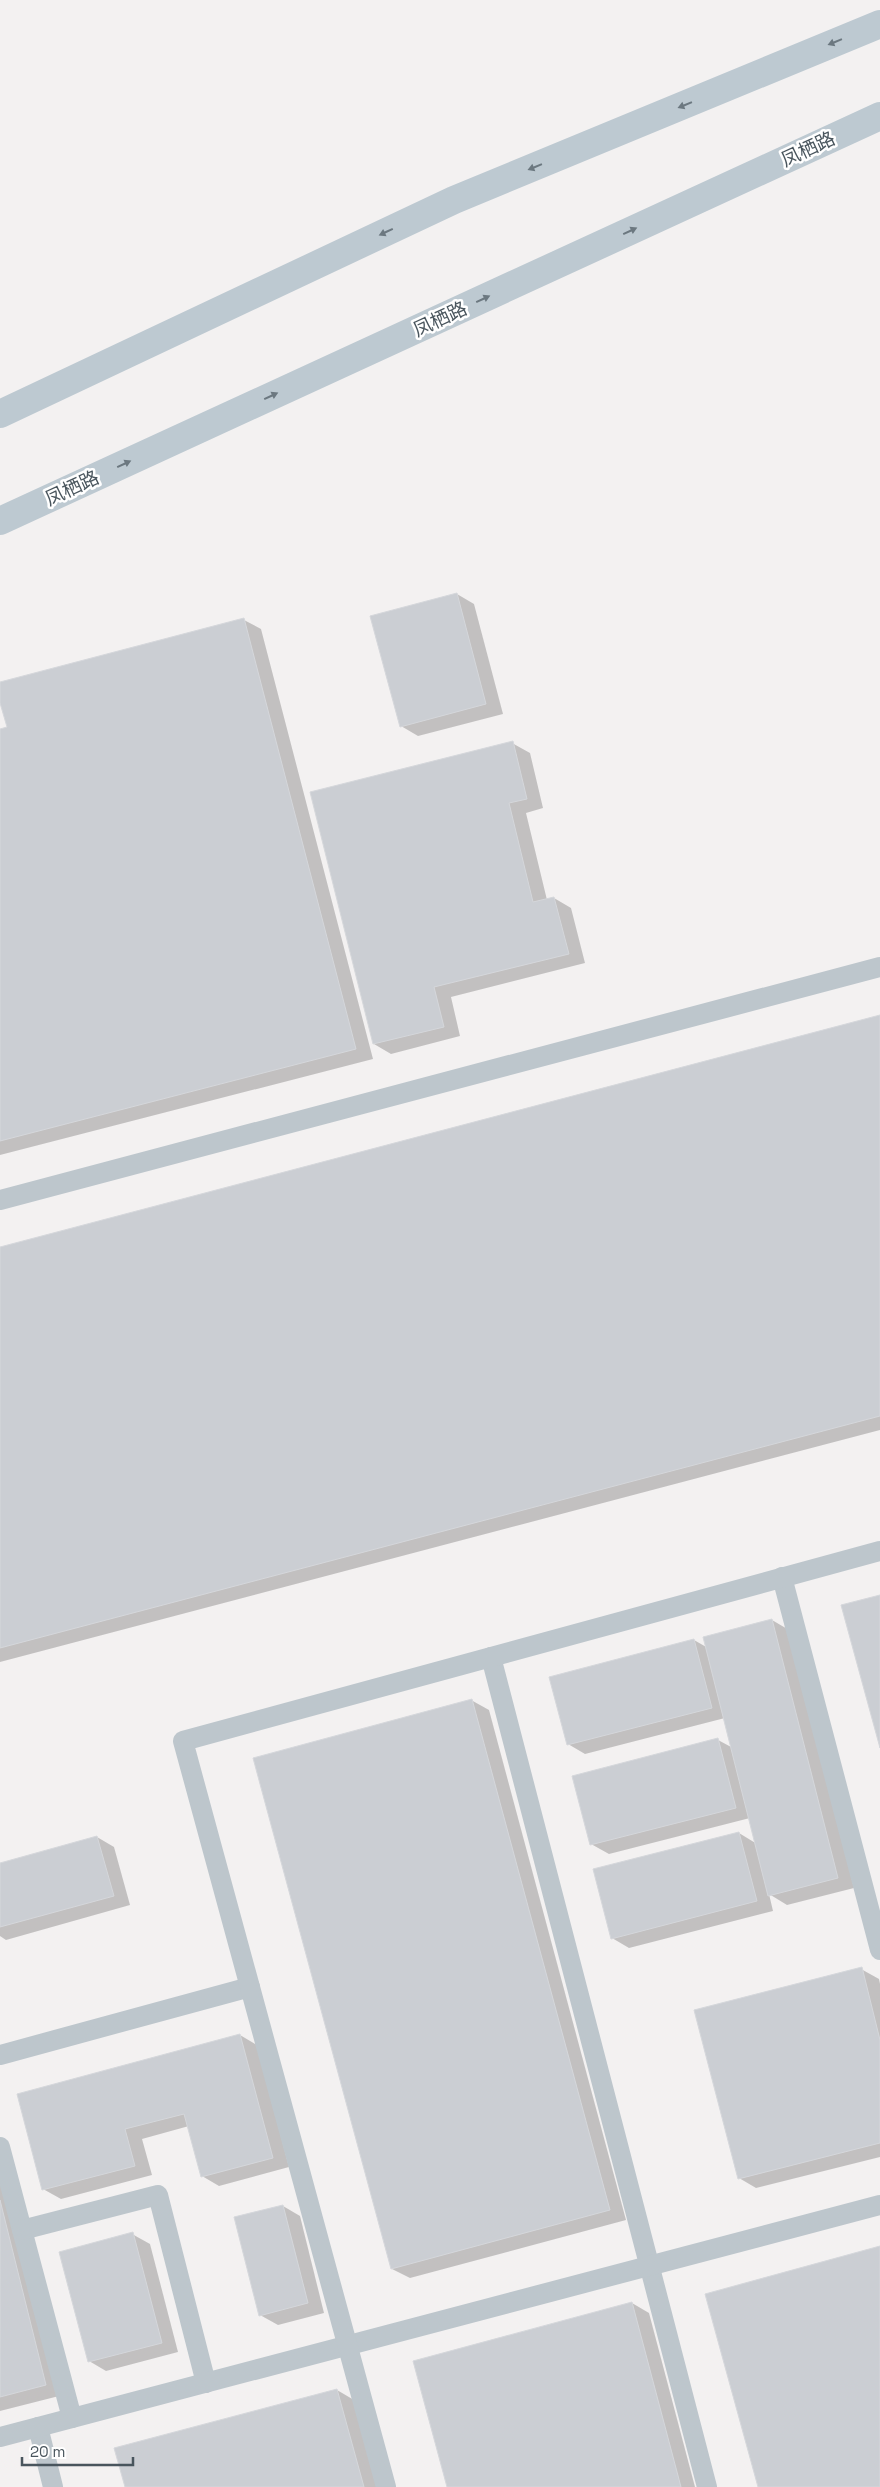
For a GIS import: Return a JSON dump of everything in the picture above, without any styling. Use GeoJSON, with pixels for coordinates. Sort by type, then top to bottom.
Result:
{"type":"FeatureCollection","features":[{"type":"Feature","properties":{"kind":"main road"},"geometry":{"type":"LineString","coordinates":[[0,414],[454,200],[880,24]]}},
{"type":"Feature","properties":{"kind":"main road","name":"凤栖路"},"geometry":{"type":"LineString","coordinates":[[0,521],[880,116]]}},
{"type":"Feature","properties":{"kind":"lane"},"geometry":{"type":"LineString","coordinates":[[0,1200],[880,967]]}},
{"type":"Feature","properties":{"kind":"lane"},"geometry":{"type":"LineString","coordinates":[[386,2487],[183,1741],[880,1551]]}},
{"type":"Feature","properties":{"kind":"lane"},"geometry":{"type":"LineString","coordinates":[[782,1577],[880,1950]]}},
{"type":"Feature","properties":{"kind":"lane"},"geometry":{"type":"LineString","coordinates":[[490,1657],[707,2487]]}},
{"type":"Feature","properties":{"kind":"lane"},"geometry":{"type":"LineString","coordinates":[[0,2055],[250,1987]]}},
{"type":"Feature","properties":{"kind":"lane"},"geometry":{"type":"LineString","coordinates":[[0,2147],[72,2418]]}},
{"type":"Feature","properties":{"kind":"lane"},"geometry":{"type":"LineString","coordinates":[[22,2230],[158,2195],[206,2383]]}},
{"type":"Feature","properties":{"kind":"lane"},"geometry":{"type":"LineString","coordinates":[[0,2437],[880,2205]]}},
{"type":"Feature","properties":{"kind":"lane"},"geometry":{"type":"LineString","coordinates":[[38,2427],[53,2487]]}},
{"type":"Feature","properties":{"kind":"building"},"geometry":{"type":"Polygon","coordinates":[[[457,593],[486,704],[400,727],[370,616],[457,593]]]}},
{"type":"Feature","properties":{"kind":"building"},"geometry":{"type":"Polygon","coordinates":[[[244,618],[356,1049],[0,1141],[0,729],[7,727],[0,703],[0,682],[244,618]]]}},
{"type":"Feature","properties":{"kind":"building"},"geometry":{"type":"Polygon","coordinates":[[[513,741],[527,799],[509,803],[533,902],[554,897],[569,954],[434,987],[444,1027],[373,1044],[310,792],[513,741]]]}},
{"type":"Feature","properties":{"kind":"building"},"geometry":{"type":"Polygon","coordinates":[[[880,1015],[880,1416],[0,1648],[0,1247],[880,1015]]]}},
{"type":"Feature","properties":{"kind":"building"},"geometry":{"type":"Polygon","coordinates":[[[880,1595],[880,1748],[841,1605],[880,1595]]]}},
{"type":"Feature","properties":{"kind":"building"},"geometry":{"type":"Polygon","coordinates":[[[772,1619],[838,1878],[768,1896],[703,1637],[772,1619]]]}},
{"type":"Feature","properties":{"kind":"building"},"geometry":{"type":"Polygon","coordinates":[[[694,1639],[712,1708],[567,1745],[549,1677],[694,1639]]]}},
{"type":"Feature","properties":{"kind":"building"},"geometry":{"type":"Polygon","coordinates":[[[472,1699],[610,2210],[391,2269],[253,1758],[472,1699]]]}},
{"type":"Feature","properties":{"kind":"building"},"geometry":{"type":"Polygon","coordinates":[[[718,1738],[736,1808],[590,1845],[572,1776],[718,1738]]]}},
{"type":"Feature","properties":{"kind":"building"},"geometry":{"type":"Polygon","coordinates":[[[739,1832],[757,1901],[611,1939],[593,1869],[739,1832]]]}},
{"type":"Feature","properties":{"kind":"building"},"geometry":{"type":"Polygon","coordinates":[[[97,1836],[114,1896],[0,1927],[0,1863],[97,1836]]]}},
{"type":"Feature","properties":{"kind":"building"},"geometry":{"type":"Polygon","coordinates":[[[862,1967],[880,2040],[880,2143],[738,2179],[694,2010],[862,1967]]]}},
{"type":"Feature","properties":{"kind":"building"},"geometry":{"type":"Polygon","coordinates":[[[240,2034],[273,2158],[201,2177],[184,2114],[125,2129],[135,2166],[42,2190],[17,2094],[240,2034]]]}},
{"type":"Feature","properties":{"kind":"building"},"geometry":{"type":"Polygon","coordinates":[[[0,2200],[46,2385],[0,2397],[0,2200]]]}},
{"type":"Feature","properties":{"kind":"building"},"geometry":{"type":"Polygon","coordinates":[[[283,2205],[308,2303],[259,2316],[234,2217],[283,2205]]]}},
{"type":"Feature","properties":{"kind":"building"},"geometry":{"type":"Polygon","coordinates":[[[133,2232],[162,2343],[88,2362],[59,2252],[133,2232]]]}},
{"type":"Feature","properties":{"kind":"building"},"geometry":{"type":"Polygon","coordinates":[[[880,2246],[880,2487],[758,2487],[705,2294],[880,2246]]]}},
{"type":"Feature","properties":{"kind":"building"},"geometry":{"type":"Polygon","coordinates":[[[632,2302],[681,2487],[447,2487],[413,2361],[632,2302]]]}},
{"type":"Feature","properties":{"kind":"building"},"geometry":{"type":"Polygon","coordinates":[[[337,2389],[364,2487],[125,2487],[114,2448],[337,2389]]]}}]}
